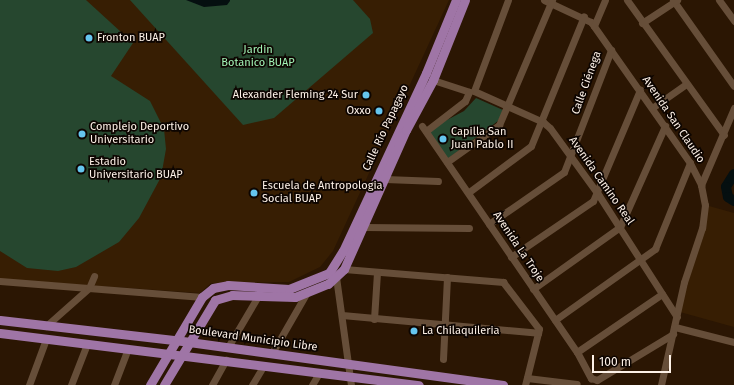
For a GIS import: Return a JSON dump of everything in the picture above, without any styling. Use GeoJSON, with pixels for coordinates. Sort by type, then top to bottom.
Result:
{"type":"FeatureCollection","features":[{"type":"Feature","properties":{"kind":"main road","name":"Calle Río Papagayo"},"geometry":{"type":"LineString","coordinates":[[202,297],[213,288],[228,285],[289,290],[329,273],[343,251],[426,72],[456,0]]}},
{"type":"Feature","properties":{"kind":"main road","name":"Calle Río Papagayo"},"geometry":{"type":"LineString","coordinates":[[189,342],[215,300],[232,295],[295,297],[306,294],[328,284],[344,269],[406,130],[434,78],[465,0]]}},
{"type":"Feature","properties":{"kind":"main road"},"geometry":{"type":"LineString","coordinates":[[150,385],[202,297]]}},
{"type":"Feature","properties":{"kind":"main road","name":"Boulevard Municipio Libre"},"geometry":{"type":"LineString","coordinates":[[0,320],[189,342],[503,385]]}},
{"type":"Feature","properties":{"kind":"main road"},"geometry":{"type":"LineString","coordinates":[[0,333],[264,365],[319,373],[351,381],[420,385]]}},
{"type":"Feature","properties":{"kind":"main road"},"geometry":{"type":"LineString","coordinates":[[164,385],[189,342]]}},
{"type":"Feature","properties":{"kind":"street"},"geometry":{"type":"LineString","coordinates":[[472,92],[508,0]]}},
{"type":"Feature","properties":{"kind":"street"},"geometry":{"type":"LineString","coordinates":[[594,26],[605,0]]}},
{"type":"Feature","properties":{"kind":"street"},"geometry":{"type":"LineString","coordinates":[[627,0],[642,23],[724,135]]}},
{"type":"Feature","properties":{"kind":"street"},"geometry":{"type":"LineString","coordinates":[[719,0],[734,21]]}},
{"type":"Feature","properties":{"kind":"street"},"geometry":{"type":"LineString","coordinates":[[447,162],[498,127],[549,1]]}},
{"type":"Feature","properties":{"kind":"street","name":"Avenida San Claudio"},"geometry":{"type":"LineString","coordinates":[[549,1],[584,16],[594,26],[690,162],[701,186],[704,213],[661,385]]}},
{"type":"Feature","properties":{"kind":"street"},"geometry":{"type":"LineString","coordinates":[[642,23],[675,1],[734,86]]}},
{"type":"Feature","properties":{"kind":"street"},"geometry":{"type":"LineString","coordinates":[[469,192],[528,150],[543,122],[584,16]]}},
{"type":"Feature","properties":{"kind":"street","name":"Calle Ciénega"},"geometry":{"type":"LineString","coordinates":[[489,224],[562,174],[572,157],[611,50]]}},
{"type":"Feature","properties":{"kind":"street","name":"Avenida Camino Real"},"geometry":{"type":"LineString","coordinates":[[434,78],[472,92],[543,122],[572,157],[598,194],[677,317]]}},
{"type":"Feature","properties":{"kind":"street"},"geometry":{"type":"LineString","coordinates":[[652,108],[686,84]]}},
{"type":"Feature","properties":{"kind":"street"},"geometry":{"type":"LineString","coordinates":[[511,257],[590,204],[598,194],[640,90]]}},
{"type":"Feature","properties":{"kind":"street","name":"Avenida La Troje"},"geometry":{"type":"LineString","coordinates":[[472,92],[465,101],[424,129],[469,192],[511,257],[577,352],[594,380],[673,334]]}},
{"type":"Feature","properties":{"kind":"street"},"geometry":{"type":"LineString","coordinates":[[701,186],[724,135],[734,108]]}},
{"type":"Feature","properties":{"kind":"street"},"geometry":{"type":"LineString","coordinates":[[533,289],[620,227],[665,126]]}},
{"type":"Feature","properties":{"kind":"street"},"geometry":{"type":"LineString","coordinates":[[555,320],[642,261],[657,246],[690,162]]}},
{"type":"Feature","properties":{"kind":"street"},"geometry":{"type":"LineString","coordinates":[[385,179],[438,181]]}},
{"type":"Feature","properties":{"kind":"street"},"geometry":{"type":"LineString","coordinates":[[364,227],[469,228]]}},
{"type":"Feature","properties":{"kind":"street"},"geometry":{"type":"LineString","coordinates":[[344,269],[503,282],[540,329],[526,381],[577,384]]}},
{"type":"Feature","properties":{"kind":"street"},"geometry":{"type":"LineString","coordinates":[[374,319],[377,272]]}},
{"type":"Feature","properties":{"kind":"street"},"geometry":{"type":"LineString","coordinates":[[46,326],[89,288],[94,276]]}},
{"type":"Feature","properties":{"kind":"street"},"geometry":{"type":"LineString","coordinates":[[336,277],[351,381]]}},
{"type":"Feature","properties":{"kind":"street"},"geometry":{"type":"LineString","coordinates":[[443,359],[447,277]]}},
{"type":"Feature","properties":{"kind":"street"},"geometry":{"type":"LineString","coordinates":[[0,281],[202,297]]}},
{"type":"Feature","properties":{"kind":"street"},"geometry":{"type":"LineString","coordinates":[[272,353],[306,294]]}},
{"type":"Feature","properties":{"kind":"street"},"geometry":{"type":"LineString","coordinates":[[577,352],[662,294]]}},
{"type":"Feature","properties":{"kind":"street"},"geometry":{"type":"LineString","coordinates":[[228,348],[258,296]]}},
{"type":"Feature","properties":{"kind":"street"},"geometry":{"type":"LineString","coordinates":[[342,315],[444,327],[538,334]]}},
{"type":"Feature","properties":{"kind":"street"},"geometry":{"type":"LineString","coordinates":[[675,327],[734,342]]}},
{"type":"Feature","properties":{"kind":"street"},"geometry":{"type":"LineString","coordinates":[[29,385],[46,339]]}},
{"type":"Feature","properties":{"kind":"street"},"geometry":{"type":"LineString","coordinates":[[71,385],[87,344]]}},
{"type":"Feature","properties":{"kind":"street"},"geometry":{"type":"LineString","coordinates":[[114,385],[128,349]]}},
{"type":"Feature","properties":{"kind":"street"},"geometry":{"type":"LineString","coordinates":[[212,385],[226,360]]}},
{"type":"Feature","properties":{"kind":"street"},"geometry":{"type":"LineString","coordinates":[[252,385],[264,365]]}},
{"type":"Feature","properties":{"kind":"street"},"geometry":{"type":"LineString","coordinates":[[312,385],[319,373]]}},
{"type":"Feature","properties":{"kind":"shaded area"},"geometry":{"type":"Polygon","coordinates":[[[0,0],[449,0],[333,251],[320,267],[289,282],[211,283],[200,293],[0,279],[0,0]]]}},
{"type":"Feature","properties":{"kind":"shaded area"},"geometry":{"type":"Polygon","coordinates":[[[186,0],[230,1],[227,5],[204,7],[186,0]]]}},
{"type":"Feature","properties":{"kind":"shaded area"},"geometry":{"type":"Polygon","coordinates":[[[709,206],[734,213],[734,327],[680,312],[709,206]]]}},
{"type":"Feature","properties":{"kind":"green space","name":"Estadio Universitario BUAP"},"geometry":{"type":"Polygon","coordinates":[[[0,0],[86,0],[133,43],[111,76],[150,101],[164,129],[166,149],[161,177],[139,218],[119,242],[76,267],[58,271],[27,268],[0,251],[0,0]]]}},
{"type":"Feature","properties":{"kind":"green space","name":"Jardin Botanico BUAP"},"geometry":{"type":"Polygon","coordinates":[[[130,0],[353,0],[370,19],[373,33],[274,118],[243,125],[130,0]]]}},
{"type":"Feature","properties":{"kind":"green space"},"geometry":{"type":"Polygon","coordinates":[[[476,98],[503,110],[498,121],[446,160],[428,130],[464,111],[476,98]]]}},
{"type":"Feature","properties":{"kind":"waterway"},"geometry":{"type":"LineString","coordinates":[[734,174],[726,187],[728,197],[734,201]]}},
{"type":"Feature","properties":{"kind":"place","name":"Fronton BUAP"},"geometry":{"type":"Point","coordinates":[89,38]}},
{"type":"Feature","properties":{"kind":"place","name":"Alexander Fleming 24 Sur"},"geometry":{"type":"Point","coordinates":[366,95]}},
{"type":"Feature","properties":{"kind":"place","name":"Oxxo"},"geometry":{"type":"Point","coordinates":[379,111]}},
{"type":"Feature","properties":{"kind":"place","name":"Complejo Deportivo Universitario"},"geometry":{"type":"Point","coordinates":[82,134]}},
{"type":"Feature","properties":{"kind":"place","name":"Capilla San Juan Pablo II"},"geometry":{"type":"Point","coordinates":[443,139]}},
{"type":"Feature","properties":{"kind":"place","name":"Estadio Universitario BUAP"},"geometry":{"type":"Point","coordinates":[81,169]}},
{"type":"Feature","properties":{"kind":"place","name":"Escuela de Antropologia Social BUAP"},"geometry":{"type":"Point","coordinates":[254,193]}},
{"type":"Feature","properties":{"kind":"place","name":"La Chilaquileria"},"geometry":{"type":"Point","coordinates":[414,331]}}]}
